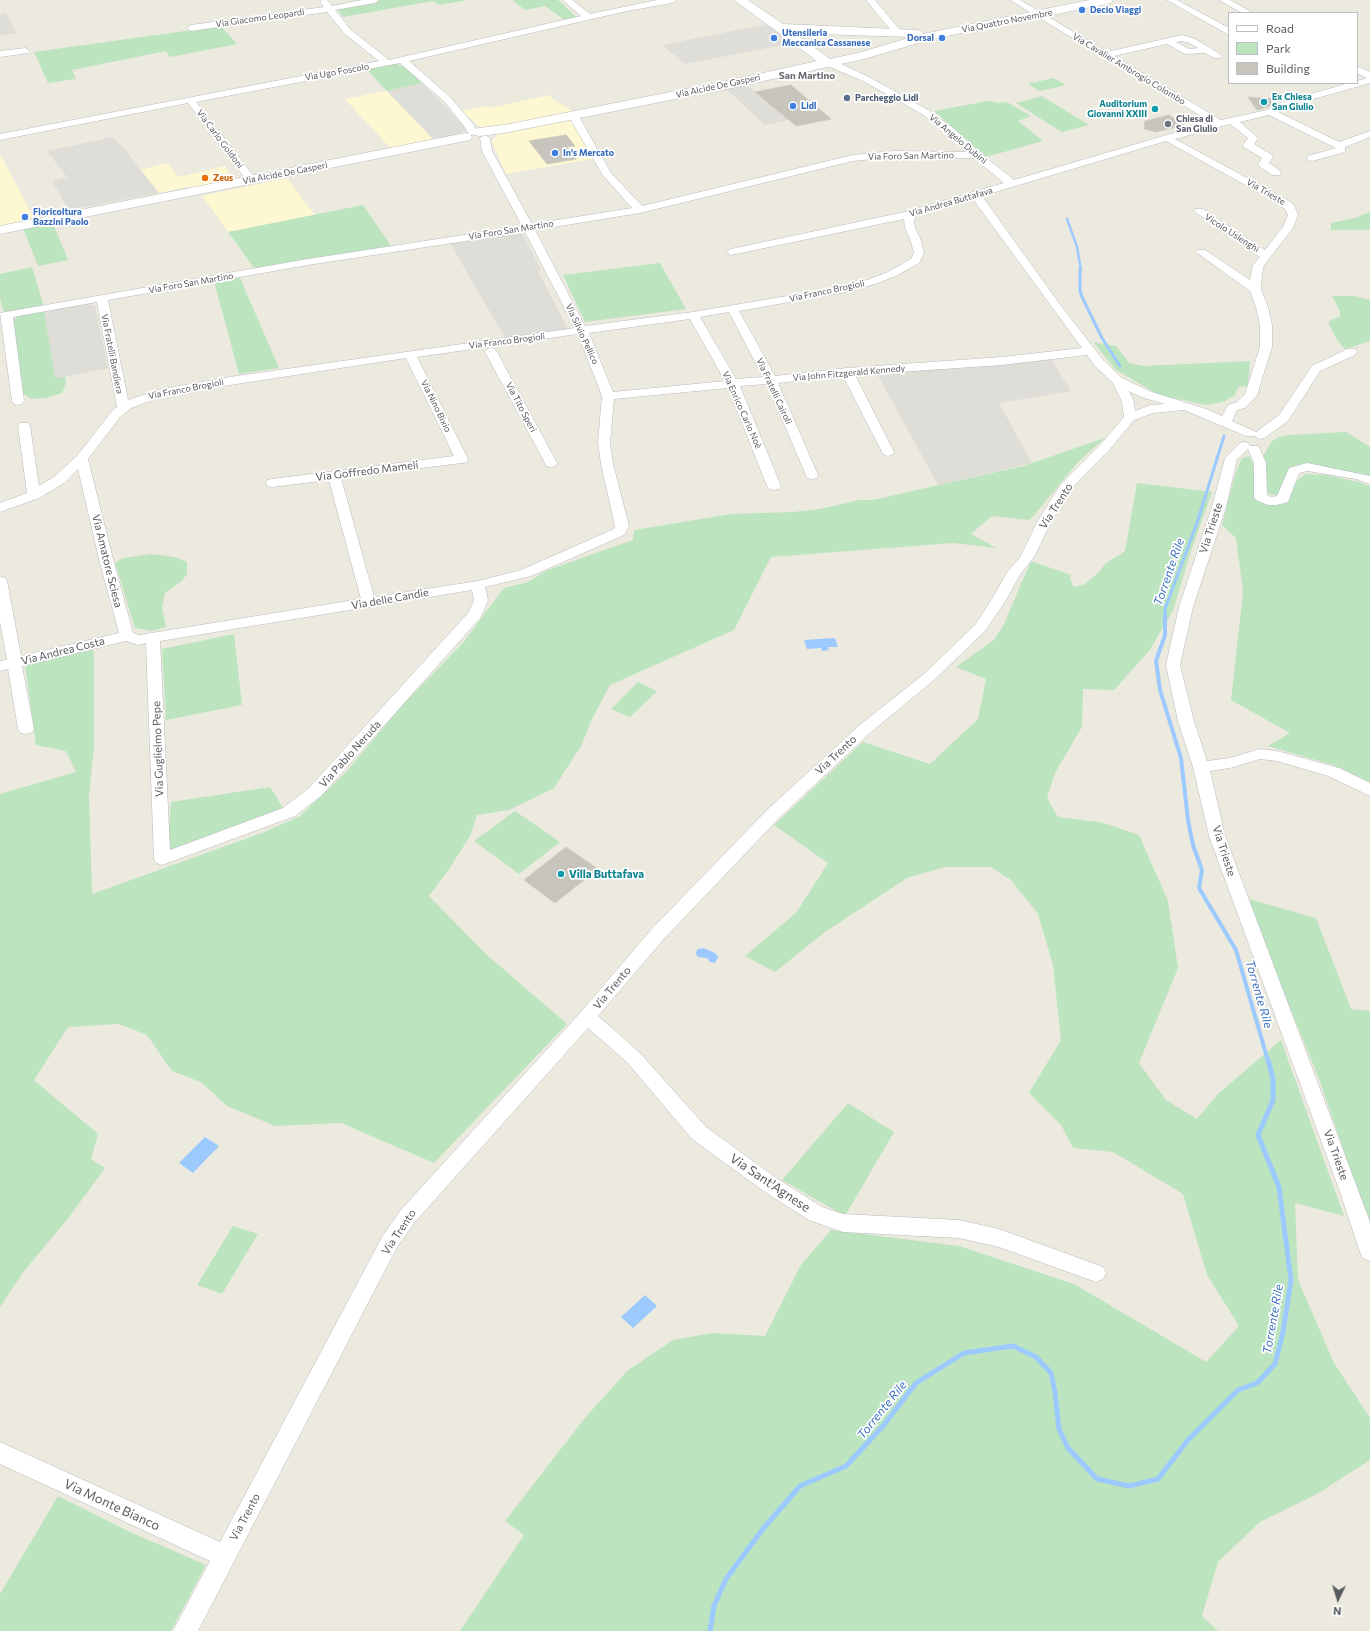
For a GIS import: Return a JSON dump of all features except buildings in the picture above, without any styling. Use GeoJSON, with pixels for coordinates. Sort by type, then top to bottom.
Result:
{"type":"FeatureCollection","features":[{"type":"Feature","properties":{"kind":"main road"},"geometry":{"type":"LineString","coordinates":[[740,0],[826,62]]}},
{"type":"Feature","properties":{"kind":"main road","name":"Via Quattro Novembre"},"geometry":{"type":"LineString","coordinates":[[930,36],[1107,0]]}},
{"type":"Feature","properties":{"kind":"main road"},"geometry":{"type":"LineString","coordinates":[[774,24],[781,27],[801,29],[897,32],[930,36]]}},
{"type":"Feature","properties":{"kind":"main road"},"geometry":{"type":"LineString","coordinates":[[897,32],[984,26]]}},
{"type":"Feature","properties":{"kind":"main road","name":"Via Alcide De Gasperi"},"geometry":{"type":"LineString","coordinates":[[6,229],[251,180],[477,139],[504,129],[729,84],[864,55],[930,36]]}},
{"type":"Feature","properties":{"kind":"street"},"geometry":{"type":"LineString","coordinates":[[323,0],[348,32],[387,63]]}},
{"type":"Feature","properties":{"kind":"street","name":"Via Giacomo Leopardi"},"geometry":{"type":"LineString","coordinates":[[191,28],[375,0]]}},
{"type":"Feature","properties":{"kind":"street"},"geometry":{"type":"LineString","coordinates":[[567,0],[588,17]]}},
{"type":"Feature","properties":{"kind":"street","name":"Via Ugo Foscolo"},"geometry":{"type":"LineString","coordinates":[[0,137],[402,60],[588,17],[672,0]]}},
{"type":"Feature","properties":{"kind":"street"},"geometry":{"type":"LineString","coordinates":[[870,0],[897,32]]}},
{"type":"Feature","properties":{"kind":"street","name":"Via Cavalier Ambrogio Colombo"},"geometry":{"type":"LineString","coordinates":[[1014,0],[1219,123]]}},
{"type":"Feature","properties":{"kind":"street"},"geometry":{"type":"LineString","coordinates":[[1171,0],[1228,31]]}},
{"type":"Feature","properties":{"kind":"street"},"geometry":{"type":"LineString","coordinates":[[1223,0],[1247,12]]}},
{"type":"Feature","properties":{"kind":"street"},"geometry":{"type":"LineString","coordinates":[[1106,55],[1168,41],[1188,52],[1207,50],[1217,56]]}},
{"type":"Feature","properties":{"kind":"street"},"geometry":{"type":"LineString","coordinates":[[0,54],[25,51]]}},
{"type":"Feature","properties":{"kind":"street"},"geometry":{"type":"LineString","coordinates":[[855,72],[853,60],[864,55]]}},
{"type":"Feature","properties":{"kind":"street","name":"Via Silvio Pellico"},"geometry":{"type":"LineString","coordinates":[[402,60],[447,99],[469,125],[502,177],[582,331],[608,396],[604,443],[608,470],[622,526],[619,532]]}},
{"type":"Feature","properties":{"kind":"street","name":"Via Angelo Dubini"},"geometry":{"type":"LineString","coordinates":[[840,60],[855,72],[925,112],[950,130],[976,155],[1012,184]]}},
{"type":"Feature","properties":{"kind":"street","name":"Via Angelo Dubini"},"geometry":{"type":"LineString","coordinates":[[826,62],[855,72]]}},
{"type":"Feature","properties":{"kind":"street"},"geometry":{"type":"LineString","coordinates":[[1358,70],[1370,76]]}},
{"type":"Feature","properties":{"kind":"street","name":"Via Andrea Buttafava"},"geometry":{"type":"LineString","coordinates":[[1358,83],[1370,80]]}},
{"type":"Feature","properties":{"kind":"street","name":"Via Andrea Buttafava"},"geometry":{"type":"LineString","coordinates":[[731,252],[911,214],[1219,123],[1270,112],[1286,104],[1356,84]]}},
{"type":"Feature","properties":{"kind":"street","name":"Via Carlo Goldoni"},"geometry":{"type":"LineString","coordinates":[[190,100],[251,180]]}},
{"type":"Feature","properties":{"kind":"street"},"geometry":{"type":"LineString","coordinates":[[1270,112],[1339,146],[1370,134]]}},
{"type":"Feature","properties":{"kind":"street"},"geometry":{"type":"LineString","coordinates":[[572,116],[608,174],[640,210]]}},
{"type":"Feature","properties":{"kind":"street"},"geometry":{"type":"LineString","coordinates":[[1232,120],[1253,138],[1248,145],[1268,157],[1263,164],[1276,173]]}},
{"type":"Feature","properties":{"kind":"street","name":"Via Trieste"},"geometry":{"type":"LineString","coordinates":[[1167,138],[1243,179],[1290,207],[1293,215],[1288,228],[1265,255],[1256,274],[1255,288],[1262,307],[1266,325],[1266,346],[1251,395],[1241,405],[1232,408],[1202,412]]}},
{"type":"Feature","properties":{"kind":"street"},"geometry":{"type":"LineString","coordinates":[[1312,158],[1341,150],[1339,146]]}},
{"type":"Feature","properties":{"kind":"street","name":"Via Foro San Martino"},"geometry":{"type":"LineString","coordinates":[[4,315],[308,262],[640,210],[853,158],[893,154],[976,155]]}},
{"type":"Feature","properties":{"kind":"street"},"geometry":{"type":"LineString","coordinates":[[976,194],[1057,308],[1100,363],[1142,407],[1183,407],[1202,412],[1226,421],[1250,440],[1260,463],[1261,498],[1268,501],[1283,499],[1294,471],[1307,468],[1358,476],[1370,480]]}},
{"type":"Feature","properties":{"kind":"street","name":"Vicolo Uslenghi"},"geometry":{"type":"LineString","coordinates":[[1199,211],[1265,255]]}},
{"type":"Feature","properties":{"kind":"street","name":"Via Franco Brogioli"},"geometry":{"type":"LineString","coordinates":[[0,508],[34,494],[59,480],[78,463],[106,426],[123,408],[141,399],[168,392],[245,378],[410,354],[489,348],[582,331],[693,315],[841,290],[871,282],[906,267],[915,261],[919,253],[915,238],[910,228],[909,221],[911,214]]}},
{"type":"Feature","properties":{"kind":"street"},"geometry":{"type":"LineString","coordinates":[[1201,252],[1255,288]]}},
{"type":"Feature","properties":{"kind":"street","name":"Via Fratelli Bandiera"},"geometry":{"type":"LineString","coordinates":[[102,299],[123,408]]}},
{"type":"Feature","properties":{"kind":"street","name":"Via Fratelli Cairoli"},"geometry":{"type":"LineString","coordinates":[[732,308],[771,380],[812,475]]}},
{"type":"Feature","properties":{"kind":"street"},"geometry":{"type":"LineString","coordinates":[[4,315],[18,401]]}},
{"type":"Feature","properties":{"kind":"street","name":"Via Enrico Carlo Noè"},"geometry":{"type":"LineString","coordinates":[[693,315],[733,384],[774,486]]}},
{"type":"Feature","properties":{"kind":"street","name":"Via Tito Speri"},"geometry":{"type":"LineString","coordinates":[[489,348],[551,463]]}},
{"type":"Feature","properties":{"kind":"street","name":"Via John Fitzgerald Kennedy"},"geometry":{"type":"LineString","coordinates":[[608,396],[846,372],[1002,361],[1091,351]]}},
{"type":"Feature","properties":{"kind":"street","name":"Via Trieste"},"geometry":{"type":"LineString","coordinates":[[1351,352],[1316,369],[1284,418],[1250,440],[1231,458],[1219,507],[1186,608],[1173,665],[1186,721],[1201,767],[1217,836],[1339,1162],[1370,1252]]}},
{"type":"Feature","properties":{"kind":"street","name":"Via Nino Bixio"},"geometry":{"type":"LineString","coordinates":[[410,354],[462,458]]}},
{"type":"Feature","properties":{"kind":"street"},"geometry":{"type":"LineString","coordinates":[[846,372],[888,452]]}},
{"type":"Feature","properties":{"kind":"street"},"geometry":{"type":"LineString","coordinates":[[1118,381],[1142,407]]}},
{"type":"Feature","properties":{"kind":"street","name":"Via Trento"},"geometry":{"type":"LineString","coordinates":[[185,1631],[389,1243],[406,1216],[587,1017],[656,936],[774,813],[866,728],[929,677],[980,628],[999,600],[1014,572],[1027,557],[1043,524],[1066,486],[1142,407]]}},
{"type":"Feature","properties":{"kind":"street"},"geometry":{"type":"LineString","coordinates":[[1226,421],[1232,408]]}},
{"type":"Feature","properties":{"kind":"street"},"geometry":{"type":"LineString","coordinates":[[24,426],[34,494]]}},
{"type":"Feature","properties":{"kind":"street","name":"Via Goffredo Mameli"},"geometry":{"type":"LineString","coordinates":[[272,483],[462,458]]}},
{"type":"Feature","properties":{"kind":"street","name":"Via Amatore Sciesa"},"geometry":{"type":"LineString","coordinates":[[78,463],[127,636]]}},
{"type":"Feature","properties":{"kind":"street"},"geometry":{"type":"LineString","coordinates":[[334,476],[369,603]]}},
{"type":"Feature","properties":{"kind":"street","name":"Via delle Candie"},"geometry":{"type":"LineString","coordinates":[[153,638],[478,585],[526,573],[619,532]]}},
{"type":"Feature","properties":{"kind":"street"},"geometry":{"type":"LineString","coordinates":[[0,581],[16,663],[26,729]]}},
{"type":"Feature","properties":{"kind":"street","name":"Via Pablo Neruda"},"geometry":{"type":"LineString","coordinates":[[162,859],[289,812],[315,792],[476,614],[481,600],[478,585]]}},
{"type":"Feature","properties":{"kind":"street"},"geometry":{"type":"LineString","coordinates":[[127,636],[138,640],[153,638]]}},
{"type":"Feature","properties":{"kind":"street","name":"Via Andrea Costa"},"geometry":{"type":"LineString","coordinates":[[0,666],[127,636]]}},
{"type":"Feature","properties":{"kind":"street","name":"Via Guglielmo Pepe"},"geometry":{"type":"LineString","coordinates":[[153,638],[162,859]]}},
{"type":"Feature","properties":{"kind":"street"},"geometry":{"type":"LineString","coordinates":[[1201,767],[1230,764],[1260,754],[1278,756],[1333,772],[1370,790]]}},
{"type":"Feature","properties":{"kind":"street","name":"Via Sant'Agnese"},"geometry":{"type":"LineString","coordinates":[[587,1017],[633,1057],[699,1133],[772,1186],[816,1214],[843,1223],[959,1229],[999,1238],[1096,1273]]}},
{"type":"Feature","properties":{"kind":"street","name":"Via Monte Bianco"},"geometry":{"type":"LineString","coordinates":[[0,1453],[224,1556]]}},
{"type":"Feature","properties":{"kind":"shaded area"},"geometry":{"type":"Polygon","coordinates":[[[6,13],[16,33],[0,36],[0,14],[6,13]]]}},
{"type":"Feature","properties":{"kind":"shaded area"},"geometry":{"type":"Polygon","coordinates":[[[767,24],[793,43],[685,64],[662,45],[767,24]]]}},
{"type":"Feature","properties":{"kind":"shaded area"},"geometry":{"type":"Polygon","coordinates":[[[422,83],[466,130],[456,135],[435,141],[387,91],[422,83]]]}},
{"type":"Feature","properties":{"kind":"shaded area"},"geometry":{"type":"Polygon","coordinates":[[[745,84],[788,120],[765,125],[725,88],[745,84]]]}},
{"type":"Feature","properties":{"kind":"shaded area"},"geometry":{"type":"Polygon","coordinates":[[[387,91],[435,141],[391,149],[345,99],[387,91]]]}},
{"type":"Feature","properties":{"kind":"shaded area"},"geometry":{"type":"Polygon","coordinates":[[[549,95],[554,100],[575,112],[483,130],[462,111],[489,106],[491,108],[549,95]]]}},
{"type":"Feature","properties":{"kind":"shaded area"},"geometry":{"type":"Polygon","coordinates":[[[571,120],[593,159],[506,174],[492,142],[499,133],[571,120]]]}},
{"type":"Feature","properties":{"kind":"shaded area"},"geometry":{"type":"Polygon","coordinates":[[[112,137],[122,146],[159,193],[69,210],[52,181],[67,177],[47,151],[112,137]]]}},
{"type":"Feature","properties":{"kind":"shaded area"},"geometry":{"type":"Polygon","coordinates":[[[0,154],[35,220],[0,226],[0,154]]]}},
{"type":"Feature","properties":{"kind":"shaded area"},"geometry":{"type":"Polygon","coordinates":[[[167,163],[179,177],[225,166],[233,179],[190,189],[187,187],[159,193],[139,170],[167,163]]]}},
{"type":"Feature","properties":{"kind":"shaded area"},"geometry":{"type":"Polygon","coordinates":[[[287,178],[315,215],[228,232],[202,196],[287,178]]]}},
{"type":"Feature","properties":{"kind":"shaded area"},"geometry":{"type":"Polygon","coordinates":[[[516,233],[523,234],[541,270],[538,271],[568,329],[505,338],[450,243],[516,233]]]}},
{"type":"Feature","properties":{"kind":"shaded area"},"geometry":{"type":"Polygon","coordinates":[[[87,304],[95,306],[108,368],[55,379],[44,310],[87,304]]]}},
{"type":"Feature","properties":{"kind":"shaded area"},"geometry":{"type":"Polygon","coordinates":[[[1051,359],[1071,391],[999,403],[1032,463],[938,485],[877,374],[1051,359]]]}},
{"type":"Feature","properties":{"kind":"green space"},"geometry":{"type":"Polygon","coordinates":[[[377,0],[468,0],[439,5],[433,1],[343,17],[336,7],[377,0]]]}},
{"type":"Feature","properties":{"kind":"green space"},"geometry":{"type":"Polygon","coordinates":[[[512,0],[558,0],[576,17],[565,20],[545,6],[525,10],[512,0]]]}},
{"type":"Feature","properties":{"kind":"green space"},"geometry":{"type":"Polygon","coordinates":[[[221,26],[237,44],[170,57],[166,51],[72,70],[76,79],[48,83],[34,52],[221,26]]]}},
{"type":"Feature","properties":{"kind":"green space"},"geometry":{"type":"Polygon","coordinates":[[[397,64],[405,67],[422,83],[387,91],[366,69],[397,64]]]}},
{"type":"Feature","properties":{"kind":"green space"},"geometry":{"type":"Polygon","coordinates":[[[1053,78],[1066,85],[1040,91],[1028,84],[1053,78]]]}},
{"type":"Feature","properties":{"kind":"green space"},"geometry":{"type":"Polygon","coordinates":[[[1043,96],[1089,125],[1062,132],[1016,103],[1043,96]]]}},
{"type":"Feature","properties":{"kind":"green space"},"geometry":{"type":"Polygon","coordinates":[[[988,101],[999,103],[1007,102],[1031,116],[1018,121],[1043,141],[986,157],[934,111],[988,101]]]}},
{"type":"Feature","properties":{"kind":"green space"},"geometry":{"type":"Polygon","coordinates":[[[363,205],[391,246],[254,268],[228,232],[363,205]]]}},
{"type":"Feature","properties":{"kind":"green space"},"geometry":{"type":"Polygon","coordinates":[[[1370,212],[1370,230],[1331,230],[1331,223],[1355,218],[1370,212]]]}},
{"type":"Feature","properties":{"kind":"green space"},"geometry":{"type":"Polygon","coordinates":[[[53,223],[68,260],[38,266],[23,228],[53,223]]]}},
{"type":"Feature","properties":{"kind":"green space"},"geometry":{"type":"Polygon","coordinates":[[[660,263],[686,309],[585,322],[563,275],[660,263]]]}},
{"type":"Feature","properties":{"kind":"green space"},"geometry":{"type":"Polygon","coordinates":[[[32,267],[44,307],[4,312],[0,299],[0,274],[32,267]]]}},
{"type":"Feature","properties":{"kind":"green space"},"geometry":{"type":"Polygon","coordinates":[[[240,278],[279,368],[239,374],[214,281],[240,278]]]}},
{"type":"Feature","properties":{"kind":"green space"},"geometry":{"type":"Polygon","coordinates":[[[1332,296],[1354,296],[1370,300],[1370,341],[1345,349],[1337,340],[1328,322],[1340,316],[1340,311],[1332,296]]]}},
{"type":"Feature","properties":{"kind":"green space"},"geometry":{"type":"Polygon","coordinates":[[[44,310],[55,378],[65,377],[66,383],[62,393],[47,398],[31,399],[21,392],[13,320],[20,315],[44,310]]]}},
{"type":"Feature","properties":{"kind":"green space"},"geometry":{"type":"Polygon","coordinates":[[[1093,342],[1116,346],[1129,363],[1143,366],[1250,361],[1248,386],[1238,387],[1235,395],[1223,402],[1206,405],[1159,395],[1116,370],[1093,342]]]}},
{"type":"Feature","properties":{"kind":"green space"},"geometry":{"type":"Polygon","coordinates":[[[1346,432],[1370,447],[1370,476],[1329,468],[1302,465],[1287,472],[1282,491],[1276,495],[1270,495],[1267,491],[1263,456],[1272,441],[1279,437],[1290,435],[1346,432]]]}},
{"type":"Feature","properties":{"kind":"green space"},"geometry":{"type":"Polygon","coordinates":[[[1105,438],[1080,460],[1029,520],[992,516],[971,534],[996,548],[953,543],[771,557],[734,630],[610,685],[593,717],[581,746],[554,788],[509,810],[477,815],[470,836],[449,869],[429,896],[486,954],[567,1024],[434,1163],[341,1123],[275,1126],[227,1106],[201,1082],[172,1071],[147,1035],[119,1024],[68,1027],[34,1080],[98,1134],[91,1159],[105,1168],[70,1216],[24,1271],[0,1307],[0,794],[76,772],[66,751],[36,745],[25,665],[89,646],[94,652],[94,747],[89,794],[92,894],[262,833],[300,816],[346,772],[405,702],[462,644],[504,588],[528,582],[545,571],[633,540],[634,530],[731,514],[793,512],[820,509],[859,500],[873,500],[1023,466],[1105,438]]]}},
{"type":"Feature","properties":{"kind":"green space"},"geometry":{"type":"Polygon","coordinates":[[[1249,456],[1252,461],[1255,480],[1265,503],[1273,505],[1284,504],[1297,481],[1305,474],[1326,475],[1359,482],[1370,486],[1370,782],[1333,765],[1268,746],[1290,733],[1231,700],[1243,592],[1236,538],[1222,525],[1235,475],[1242,458],[1249,456]]]}},
{"type":"Feature","properties":{"kind":"green space"},"geometry":{"type":"Polygon","coordinates":[[[1137,483],[1212,492],[1190,554],[1173,611],[1149,651],[1114,690],[1083,689],[1082,727],[1055,773],[1047,798],[1058,817],[1104,823],[1139,835],[1168,901],[1178,968],[1139,1063],[1166,1100],[1197,1119],[1218,1094],[1281,1040],[1344,1216],[1295,1203],[1298,1280],[1334,1363],[1370,1418],[1370,1460],[1317,1494],[1260,1522],[1218,1562],[1202,1616],[1218,1631],[460,1631],[524,1535],[505,1521],[584,1419],[627,1371],[673,1340],[712,1333],[765,1336],[801,1265],[831,1230],[959,1246],[1074,1284],[1206,1362],[1239,1326],[1207,1275],[1183,1194],[1113,1152],[1073,1148],[1061,1125],[1029,1093],[1061,1040],[1053,965],[1038,914],[1011,880],[991,867],[945,867],[907,878],[825,932],[775,972],[745,956],[796,913],[828,863],[774,825],[863,742],[930,764],[978,719],[986,679],[956,667],[994,640],[1004,624],[1031,561],[1071,575],[1070,579],[1074,587],[1085,584],[1099,572],[1106,563],[1125,551],[1137,483]]]}},
{"type":"Feature","properties":{"kind":"green space"},"geometry":{"type":"Polygon","coordinates":[[[151,554],[175,557],[187,562],[187,574],[182,581],[165,593],[162,607],[166,627],[151,631],[135,628],[115,563],[123,558],[151,554]]]}},
{"type":"Feature","properties":{"kind":"green space"},"geometry":{"type":"Polygon","coordinates":[[[234,634],[242,705],[166,720],[162,649],[234,634]]]}},
{"type":"Feature","properties":{"kind":"green space"},"geometry":{"type":"Polygon","coordinates":[[[638,682],[657,691],[630,717],[611,709],[638,682]]]}},
{"type":"Feature","properties":{"kind":"green space"},"geometry":{"type":"Polygon","coordinates":[[[270,787],[283,808],[167,851],[171,802],[270,787]]]}},
{"type":"Feature","properties":{"kind":"green space"},"geometry":{"type":"Polygon","coordinates":[[[515,811],[560,842],[519,874],[474,841],[515,811]]]}},
{"type":"Feature","properties":{"kind":"green space"},"geometry":{"type":"Polygon","coordinates":[[[1245,898],[1316,918],[1351,1009],[1370,1011],[1370,1227],[1318,1076],[1245,898]]]}},
{"type":"Feature","properties":{"kind":"green space"},"geometry":{"type":"Polygon","coordinates":[[[848,1103],[894,1132],[845,1216],[782,1180],[848,1103]]]}},
{"type":"Feature","properties":{"kind":"green space"},"geometry":{"type":"Polygon","coordinates":[[[233,1226],[258,1234],[222,1294],[197,1285],[233,1226]]]}},
{"type":"Feature","properties":{"kind":"green space"},"geometry":{"type":"Polygon","coordinates":[[[58,1496],[128,1531],[206,1565],[171,1631],[0,1631],[0,1594],[58,1496]]]}},
{"type":"Feature","properties":{"kind":"water"},"geometry":{"type":"Polygon","coordinates":[[[835,638],[838,647],[828,647],[829,650],[822,651],[821,648],[807,649],[804,640],[835,638]]]}},
{"type":"Feature","properties":{"kind":"water"},"geometry":{"type":"Polygon","coordinates":[[[704,948],[715,953],[718,957],[715,963],[710,962],[707,958],[698,957],[696,952],[698,949],[704,948]]]}},
{"type":"Feature","properties":{"kind":"water"},"geometry":{"type":"Polygon","coordinates":[[[205,1137],[219,1146],[193,1173],[179,1163],[205,1137]]]}},
{"type":"Feature","properties":{"kind":"water"},"geometry":{"type":"Polygon","coordinates":[[[645,1295],[657,1306],[633,1328],[621,1317],[645,1295]]]}},
{"type":"Feature","properties":{"kind":"waterway","name":"Torrente Rile"},"geometry":{"type":"LineString","coordinates":[[1067,219],[1077,247],[1081,270]]}},
{"type":"Feature","properties":{"kind":"waterway","name":"Torrente Rile"},"geometry":{"type":"LineString","coordinates":[[1080,269],[1080,291],[1083,299],[1102,338],[1120,366]]}},
{"type":"Feature","properties":{"kind":"waterway","name":"Torrente Rile"},"geometry":{"type":"LineString","coordinates":[[1224,436],[1198,520],[1165,609],[1165,635],[1156,661],[1160,690],[1181,758],[1188,820],[1193,845],[1202,870],[1199,888],[1236,950],[1268,1061]]}},
{"type":"Feature","properties":{"kind":"waterway","name":"Torrente Rile"},"geometry":{"type":"LineString","coordinates":[[710,1631],[714,1606],[726,1579],[762,1530],[800,1486],[846,1466],[883,1426],[916,1383],[964,1353],[1013,1346],[1036,1357],[1051,1373],[1055,1392],[1059,1429],[1068,1448],[1097,1479],[1129,1486],[1158,1479],[1188,1440],[1238,1390],[1257,1383],[1275,1364],[1283,1332],[1291,1280],[1279,1187],[1258,1135],[1273,1100],[1273,1078],[1268,1060]]}},
{"type":"Feature","properties":{"kind":"place","name":"Decio Viaggi"},"geometry":{"type":"Point","coordinates":[1082,10]}},
{"type":"Feature","properties":{"kind":"place","name":"Utensileria Meccanica Cassanese"},"geometry":{"type":"Point","coordinates":[774,38]}},
{"type":"Feature","properties":{"kind":"place","name":"Dorsal"},"geometry":{"type":"Point","coordinates":[942,38]}},
{"type":"Feature","properties":{"kind":"place","name":"Parcheggio Lidl"},"geometry":{"type":"Point","coordinates":[847,98]}},
{"type":"Feature","properties":{"kind":"place","name":"Ex Chiesa San Giulio"},"geometry":{"type":"Point","coordinates":[1264,102]}},
{"type":"Feature","properties":{"kind":"place","name":"Lidl"},"geometry":{"type":"Point","coordinates":[793,106]}},
{"type":"Feature","properties":{"kind":"place","name":"Auditorium Giovanni XXIII"},"geometry":{"type":"Point","coordinates":[1155,109]}},
{"type":"Feature","properties":{"kind":"place","name":"Chiesa di San Giulio"},"geometry":{"type":"Point","coordinates":[1168,124]}},
{"type":"Feature","properties":{"kind":"place","name":"In's Mercato"},"geometry":{"type":"Point","coordinates":[555,153]}},
{"type":"Feature","properties":{"kind":"place","name":"Zeus"},"geometry":{"type":"Point","coordinates":[205,178]}},
{"type":"Feature","properties":{"kind":"place","name":"Floricoltura Bazzini Paolo"},"geometry":{"type":"Point","coordinates":[25,217]}},
{"type":"Feature","properties":{"kind":"place","name":"Villa Buttafava"},"geometry":{"type":"Point","coordinates":[561,874]}},
{"type":"Feature","properties":{"kind":"district","name":"San Martino"},"geometry":{"type":"Point","coordinates":[807,76]}}]}
